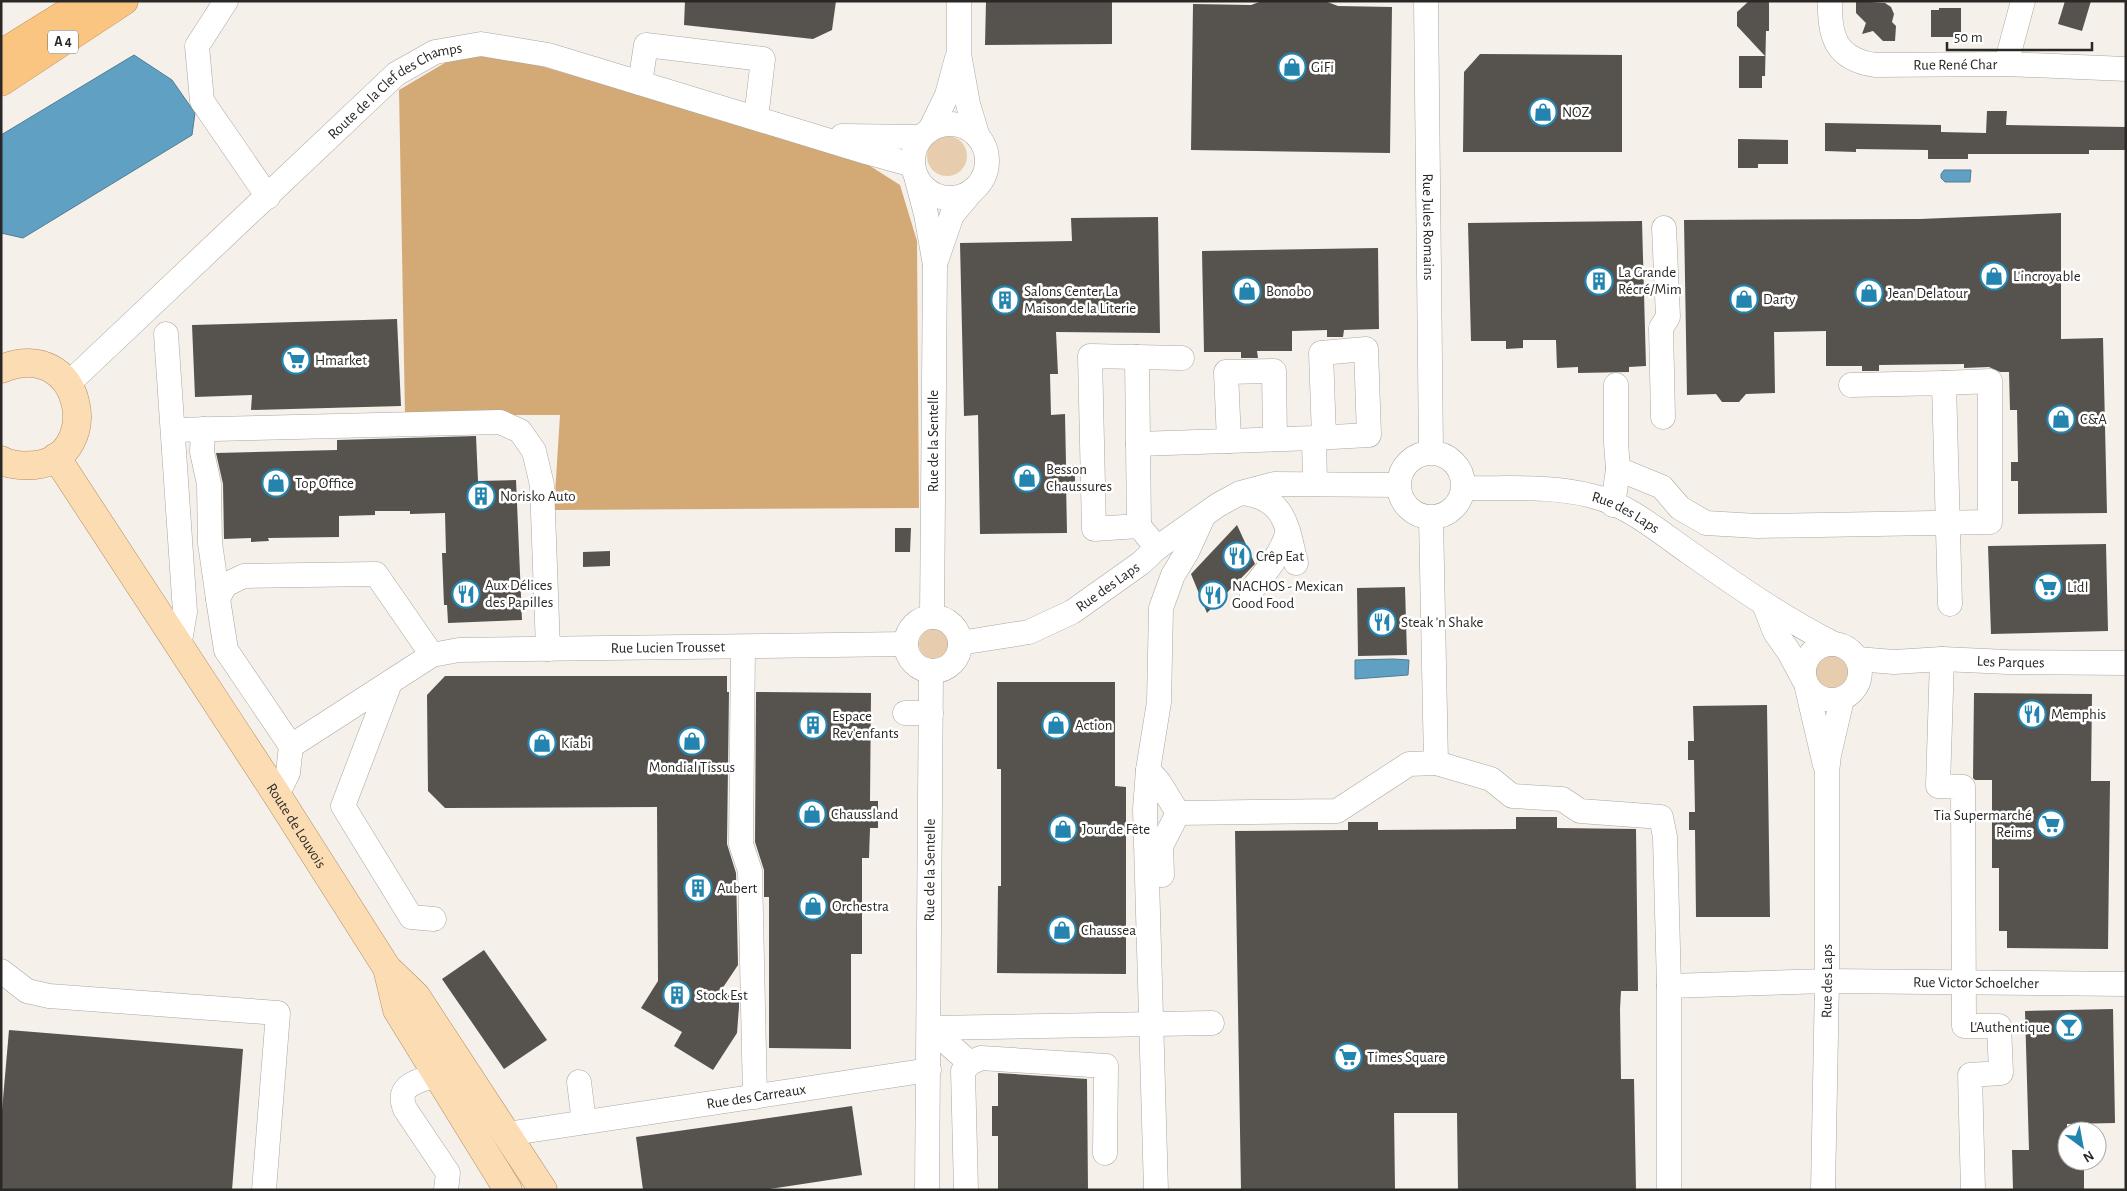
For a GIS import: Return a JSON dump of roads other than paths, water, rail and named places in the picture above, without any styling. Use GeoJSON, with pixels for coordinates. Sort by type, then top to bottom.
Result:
{"type":"FeatureCollection","features":[{"type":"Feature","properties":{"kind":"highway","name":"A 4"},"geometry":{"type":"LineString","coordinates":[[1,54],[86,1]]}},
{"type":"Feature","properties":{"kind":"highway","name":"A 4"},"geometry":{"type":"LineString","coordinates":[[1,82],[124,1]]}},
{"type":"Feature","properties":{"kind":"main road"},"geometry":{"type":"LineString","coordinates":[[1,369],[14,364],[29,362],[44,365],[58,373],[68,384],[76,398],[78,415],[75,431],[68,446],[56,457],[40,464],[22,466],[2,462]]}},
{"type":"Feature","properties":{"kind":"main road","name":"Route de Louvois"},"geometry":{"type":"LineString","coordinates":[[56,457],[277,795],[387,968],[416,996],[543,1190]]}},
{"type":"Feature","properties":{"kind":"main road"},"geometry":{"type":"LineString","coordinates":[[387,968],[396,1010],[508,1190]]}},
{"type":"Feature","properties":{"kind":"street"},"geometry":{"type":"LineString","coordinates":[[226,1],[197,46],[202,100],[268,197]]}},
{"type":"Feature","properties":{"kind":"street"},"geometry":{"type":"LineString","coordinates":[[959,1],[959,54],[968,104],[977,134],[986,149],[988,160],[982,181],[974,189],[965,195],[955,198],[944,198],[924,188],[915,172],[913,155],[946,94],[959,54]]}},
{"type":"Feature","properties":{"kind":"street","name":"Rue Jules Romains"},"geometry":{"type":"LineString","coordinates":[[1426,1],[1431,452]]}},
{"type":"Feature","properties":{"kind":"street","name":"Rue René Char"},"geometry":{"type":"LineString","coordinates":[[1830,1],[1829,22],[1833,37],[1840,49],[1849,57],[1859,62],[1875,65],[2006,64],[2126,69]]}},
{"type":"Feature","properties":{"kind":"street"},"geometry":{"type":"LineString","coordinates":[[2006,64],[2023,1]]}},
{"type":"Feature","properties":{"kind":"street","name":"Route de la Clef des Champs"},"geometry":{"type":"LineString","coordinates":[[68,384],[396,74],[435,52],[481,44],[548,55],[810,134]]}},
{"type":"Feature","properties":{"kind":"street"},"geometry":{"type":"LineString","coordinates":[[640,83],[646,45],[763,59],[756,118]]}},
{"type":"Feature","properties":{"kind":"street"},"geometry":{"type":"LineString","coordinates":[[810,134],[867,138],[926,133],[942,124],[955,123],[977,134]]}},
{"type":"Feature","properties":{"kind":"street"},"geometry":{"type":"LineString","coordinates":[[810,134],[866,152],[915,172]]}},
{"type":"Feature","properties":{"kind":"street","name":"Rue de la Sentelle"},"geometry":{"type":"LineString","coordinates":[[911,626],[935,265],[926,214],[915,172]]}},
{"type":"Feature","properties":{"kind":"street","name":"Rue de la Sentelle"},"geometry":{"type":"LineString","coordinates":[[935,265],[952,215],[974,189]]}},
{"type":"Feature","properties":{"kind":"street"},"geometry":{"type":"LineString","coordinates":[[1663,418],[1661,328],[1668,317],[1664,228]]}},
{"type":"Feature","properties":{"kind":"street"},"geometry":{"type":"LineString","coordinates":[[166,334],[185,612],[179,647]]}},
{"type":"Feature","properties":{"kind":"street"},"geometry":{"type":"LineString","coordinates":[[1139,526],[1094,529],[1093,414],[1090,356],[1182,358]]}},
{"type":"Feature","properties":{"kind":"street"},"geometry":{"type":"LineString","coordinates":[[1137,357],[1139,526],[1157,548]]}},
{"type":"Feature","properties":{"kind":"street"},"geometry":{"type":"LineString","coordinates":[[1229,441],[1226,372],[1274,370],[1275,439]]}},
{"type":"Feature","properties":{"kind":"street"},"geometry":{"type":"LineString","coordinates":[[1618,469],[1662,487],[1680,508],[1706,522],[1757,526],[1990,522],[1990,381],[1851,385]]}},
{"type":"Feature","properties":{"kind":"street"},"geometry":{"type":"LineString","coordinates":[[1944,383],[1950,604]]}},
{"type":"Feature","properties":{"kind":"street"},"geometry":{"type":"LineString","coordinates":[[1613,505],[1618,469],[1616,386]]}},
{"type":"Feature","properties":{"kind":"street"},"geometry":{"type":"LineString","coordinates":[[173,430],[500,422],[520,431],[534,452],[542,485],[548,649]]}},
{"type":"Feature","properties":{"kind":"street"},"geometry":{"type":"LineString","coordinates":[[203,430],[202,452],[209,484],[210,543],[226,650],[291,746],[288,773],[277,795]]}},
{"type":"Feature","properties":{"kind":"street"},"geometry":{"type":"LineString","coordinates":[[1138,444],[1319,438],[1315,484]]}},
{"type":"Feature","properties":{"kind":"street"},"geometry":{"type":"LineString","coordinates":[[1431,452],[1448,458],[1454,464],[1460,471],[1464,488],[1458,503],[1446,514],[1430,518],[1414,514],[1402,502],[1398,485],[1402,468],[1415,456],[1431,452]]}},
{"type":"Feature","properties":{"kind":"street","name":"Rue des Laps"},"geometry":{"type":"LineString","coordinates":[[960,643],[1029,632],[1072,612],[1141,563],[1157,548],[1218,505],[1240,493],[1274,484],[1398,485]]}},
{"type":"Feature","properties":{"kind":"street","name":"Rue des Laps"},"geometry":{"type":"LineString","coordinates":[[1464,488],[1559,490],[1594,496],[1631,513],[1764,604],[1802,628],[1834,644]]}},
{"type":"Feature","properties":{"kind":"street"},"geometry":{"type":"LineString","coordinates":[[1240,493],[1256,494],[1277,507],[1284,518],[1296,563]]}},
{"type":"Feature","properties":{"kind":"street"},"geometry":{"type":"LineString","coordinates":[[1169,1190],[1145,809],[1148,770],[1159,702],[1161,608],[1172,575],[1187,552],[1203,517]]}},
{"type":"Feature","properties":{"kind":"street"},"geometry":{"type":"LineString","coordinates":[[1430,518],[1436,763]]}},
{"type":"Feature","properties":{"kind":"street"},"geometry":{"type":"LineString","coordinates":[[1251,591],[1277,556],[1285,543],[1288,531]]}},
{"type":"Feature","properties":{"kind":"street"},"geometry":{"type":"LineString","coordinates":[[218,599],[225,585],[244,576],[376,574],[432,655]]}},
{"type":"Feature","properties":{"kind":"street","name":"Rue des Laps"},"geometry":{"type":"LineString","coordinates":[[1764,604],[1775,632],[1789,652],[1806,684],[1827,772]]}},
{"type":"Feature","properties":{"kind":"street"},"geometry":{"type":"LineString","coordinates":[[940,618],[954,627],[960,643],[959,652],[953,663],[940,670],[931,672],[914,665],[907,652],[911,626],[940,618]]}},
{"type":"Feature","properties":{"kind":"street","name":"Rue Lucien Trousset"},"geometry":{"type":"LineString","coordinates":[[291,746],[432,655],[459,650],[743,646],[911,626]]}},
{"type":"Feature","properties":{"kind":"street"},"geometry":{"type":"LineString","coordinates":[[1834,644],[1847,648],[1857,659],[1860,666],[1850,691],[1833,701],[1823,700],[1814,695],[1806,684],[1804,666],[1810,654],[1821,646],[1834,644]]}},
{"type":"Feature","properties":{"kind":"street"},"geometry":{"type":"LineString","coordinates":[[743,646],[741,844],[750,871],[755,1096]]}},
{"type":"Feature","properties":{"kind":"street","name":"Les Parques"},"geometry":{"type":"LineString","coordinates":[[1857,659],[1894,662],[1942,659],[2008,662],[2126,663]]}},
{"type":"Feature","properties":{"kind":"street"},"geometry":{"type":"LineString","coordinates":[[1942,659],[1938,786],[1963,787],[1964,1026],[1999,1026],[2001,1073],[1970,1075],[1973,1190]]}},
{"type":"Feature","properties":{"kind":"street","name":"Les Parques"},"geometry":{"type":"LineString","coordinates":[[1850,691],[1870,673],[1894,662]]}},
{"type":"Feature","properties":{"kind":"street","name":"Rue de la Sentelle"},"geometry":{"type":"LineString","coordinates":[[927,1190],[930,1028],[931,672]]}},
{"type":"Feature","properties":{"kind":"street"},"geometry":{"type":"LineString","coordinates":[[390,683],[343,806],[411,917],[434,919]]}},
{"type":"Feature","properties":{"kind":"street","name":"Rue des Laps"},"geometry":{"type":"LineString","coordinates":[[1823,1190],[1827,981],[1827,772],[1829,755],[1850,691]]}},
{"type":"Feature","properties":{"kind":"street"},"geometry":{"type":"LineString","coordinates":[[905,713],[931,712]]}},
{"type":"Feature","properties":{"kind":"street"},"geometry":{"type":"LineString","coordinates":[[1178,813],[1338,811],[1409,764],[1436,763],[1491,779],[1512,796],[1562,799],[1580,811],[1661,818],[1666,837],[1669,986],[1669,1190]]}},
{"type":"Feature","properties":{"kind":"street"},"geometry":{"type":"LineString","coordinates":[[1148,770],[1159,782],[1178,813]]}},
{"type":"Feature","properties":{"kind":"street"},"geometry":{"type":"LineString","coordinates":[[1156,1190],[1161,846],[1178,813]]}},
{"type":"Feature","properties":{"kind":"street"},"geometry":{"type":"LineString","coordinates":[[1,971],[27,991],[49,996],[278,1013],[264,1190]]}},
{"type":"Feature","properties":{"kind":"street","name":"Rue Victor Schoelcher"},"geometry":{"type":"LineString","coordinates":[[1669,986],[1827,981],[2126,984]]}},
{"type":"Feature","properties":{"kind":"street"},"geometry":{"type":"LineString","coordinates":[[930,1028],[1212,1023]]}},
{"type":"Feature","properties":{"kind":"street"},"geometry":{"type":"LineString","coordinates":[[930,1028],[970,1063]]}},
{"type":"Feature","properties":{"kind":"street"},"geometry":{"type":"LineString","coordinates":[[966,1190],[963,1071],[970,1063],[982,1058],[1106,1066],[1105,1153]]}},
{"type":"Feature","properties":{"kind":"street","name":"Rue des Carreaux"},"geometry":{"type":"LineString","coordinates":[[507,1134],[929,1070]]}},
{"type":"Feature","properties":{"kind":"street"},"geometry":{"type":"LineString","coordinates":[[437,1075],[410,1085],[403,1091],[401,1100],[404,1109],[448,1173],[446,1190]]}},
{"type":"Feature","properties":{"kind":"street"},"geometry":{"type":"LineString","coordinates":[[578,1082],[584,1122]]}},
{"type":"Feature","properties":{"kind":"water"},"geometry":{"type":"Polygon","coordinates":[[[134,55],[172,80],[195,113],[192,135],[23,238],[1,233],[1,135],[134,55]]]}},
{"type":"Feature","properties":{"kind":"water"},"geometry":{"type":"Polygon","coordinates":[[[1944,170],[1971,170],[1970,182],[1945,182],[1941,178],[1944,170]]]}},
{"type":"Feature","properties":{"kind":"water"},"geometry":{"type":"Polygon","coordinates":[[[1355,660],[1409,660],[1408,675],[1355,679],[1355,660]]]}},
{"type":"Feature","properties":{"kind":"place","name":"GiFi"},"geometry":{"type":"Point","coordinates":[1292,67]}},
{"type":"Feature","properties":{"kind":"place","name":"NOZ"},"geometry":{"type":"Point","coordinates":[1543,112]}},
{"type":"Feature","properties":{"kind":"place","name":"L'incroyable"},"geometry":{"type":"Point","coordinates":[1994,276]}},
{"type":"Feature","properties":{"kind":"place","name":"La Grande Récré/Mim"},"geometry":{"type":"Point","coordinates":[1599,281]}},
{"type":"Feature","properties":{"kind":"place","name":"Bonobo"},"geometry":{"type":"Point","coordinates":[1247,291]}},
{"type":"Feature","properties":{"kind":"place","name":"Jean Delatour"},"geometry":{"type":"Point","coordinates":[1869,293]}},
{"type":"Feature","properties":{"kind":"place","name":"Darty"},"geometry":{"type":"Point","coordinates":[1744,299]}},
{"type":"Feature","properties":{"kind":"place","name":"Salons Center La Maison de la Literie"},"geometry":{"type":"Point","coordinates":[1005,300]}},
{"type":"Feature","properties":{"kind":"place","name":"Hmarket"},"geometry":{"type":"Point","coordinates":[296,360]}},
{"type":"Feature","properties":{"kind":"place","name":"C&A"},"geometry":{"type":"Point","coordinates":[2061,419]}},
{"type":"Feature","properties":{"kind":"place","name":"Besson Chaussures"},"geometry":{"type":"Point","coordinates":[1027,478]}},
{"type":"Feature","properties":{"kind":"place","name":"Top Office"},"geometry":{"type":"Point","coordinates":[276,483]}},
{"type":"Feature","properties":{"kind":"place","name":"Norisko Auto"},"geometry":{"type":"Point","coordinates":[481,496]}},
{"type":"Feature","properties":{"kind":"place","name":"Crêp Eat"},"geometry":{"type":"Point","coordinates":[1237,556]}},
{"type":"Feature","properties":{"kind":"place","name":"Lidl"},"geometry":{"type":"Point","coordinates":[2048,587]}},
{"type":"Feature","properties":{"kind":"place","name":"Aux Délices des Papilles"},"geometry":{"type":"Point","coordinates":[466,594]}},
{"type":"Feature","properties":{"kind":"place","name":"NACHOS - Mexican Good Food"},"geometry":{"type":"Point","coordinates":[1213,595]}},
{"type":"Feature","properties":{"kind":"place","name":"Steak 'n Shake"},"geometry":{"type":"Point","coordinates":[1382,622]}},
{"type":"Feature","properties":{"kind":"place","name":"Memphis"},"geometry":{"type":"Point","coordinates":[2032,714]}},
{"type":"Feature","properties":{"kind":"place","name":"Espace Rev'enfants"},"geometry":{"type":"Point","coordinates":[813,725]}},
{"type":"Feature","properties":{"kind":"place","name":"Action"},"geometry":{"type":"Point","coordinates":[1056,725]}},
{"type":"Feature","properties":{"kind":"place","name":"Mondial Tissus"},"geometry":{"type":"Point","coordinates":[692,741]}},
{"type":"Feature","properties":{"kind":"place","name":"Kiabi"},"geometry":{"type":"Point","coordinates":[542,743]}},
{"type":"Feature","properties":{"kind":"place","name":"Chaussland"},"geometry":{"type":"Point","coordinates":[812,814]}},
{"type":"Feature","properties":{"kind":"place","name":"Tia Supermarché Reims"},"geometry":{"type":"Point","coordinates":[2051,824]}},
{"type":"Feature","properties":{"kind":"place","name":"Jour de Fête"},"geometry":{"type":"Point","coordinates":[1063,829]}},
{"type":"Feature","properties":{"kind":"place","name":"Aubert"},"geometry":{"type":"Point","coordinates":[698,888]}},
{"type":"Feature","properties":{"kind":"place","name":"Orchestra"},"geometry":{"type":"Point","coordinates":[813,906]}},
{"type":"Feature","properties":{"kind":"place","name":"Chaussea"},"geometry":{"type":"Point","coordinates":[1062,930]}},
{"type":"Feature","properties":{"kind":"place","name":"Stock Est"},"geometry":{"type":"Point","coordinates":[677,995]}},
{"type":"Feature","properties":{"kind":"place","name":"L'Authentique"},"geometry":{"type":"Point","coordinates":[2069,1027]}},
{"type":"Feature","properties":{"kind":"place","name":"Times Square"},"geometry":{"type":"Point","coordinates":[1348,1057]}}]}
